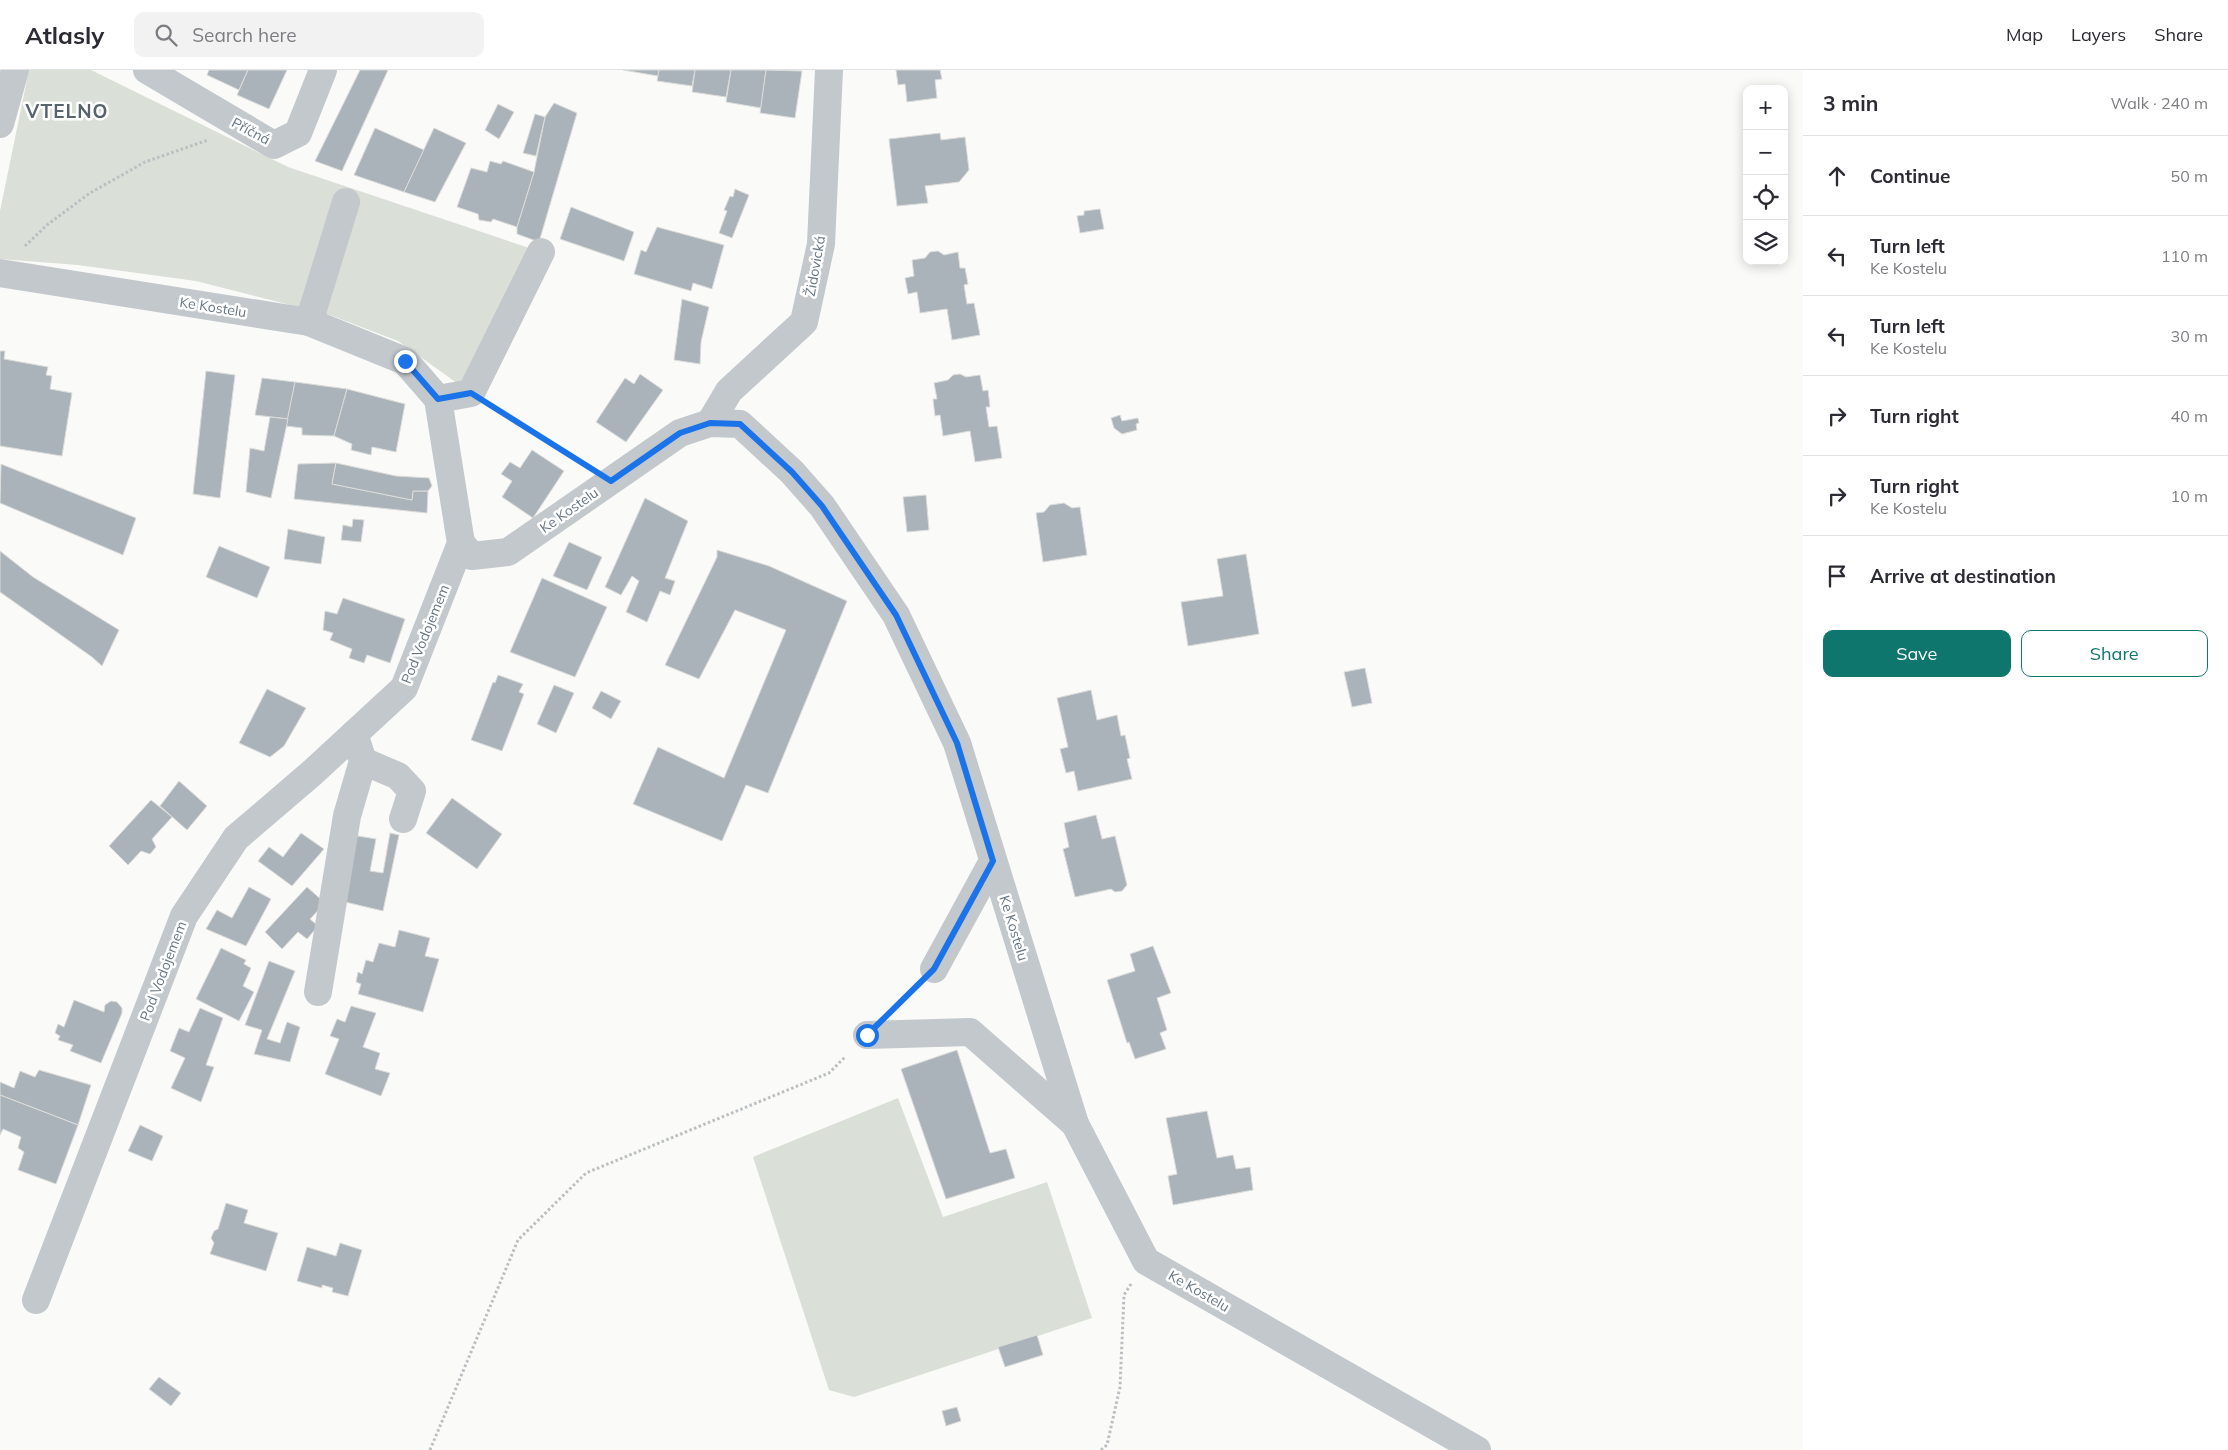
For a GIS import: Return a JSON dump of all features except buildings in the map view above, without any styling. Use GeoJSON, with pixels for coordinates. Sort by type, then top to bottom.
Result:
{"type":"FeatureCollection","features":[{"type":"Feature","properties":{"kind":"street"},"geometry":{"type":"LineString","coordinates":[[0,124],[15,70]]}},
{"type":"Feature","properties":{"kind":"street","name":"Příčná"},"geometry":{"type":"LineString","coordinates":[[147,70],[242,128],[274,145],[298,133],[323,70]]}},
{"type":"Feature","properties":{"kind":"street","name":"Židovická"},"geometry":{"type":"LineString","coordinates":[[710,423],[729,391],[804,322],[821,244],[829,70]]}},
{"type":"Feature","properties":{"kind":"street"},"geometry":{"type":"LineString","coordinates":[[309,322],[346,202]]}},
{"type":"Feature","properties":{"kind":"street"},"geometry":{"type":"LineString","coordinates":[[461,543],[438,399],[471,393],[541,252]]}},
{"type":"Feature","properties":{"kind":"street","name":"Ke Kostelu"},"geometry":{"type":"LineString","coordinates":[[0,272],[309,322],[405,361],[438,399]]}},
{"type":"Feature","properties":{"kind":"street","name":"Ke Kostelu"},"geometry":{"type":"LineString","coordinates":[[461,543],[472,556],[508,552],[680,433],[710,423],[740,424],[792,472],[822,506],[896,615],[957,743],[1075,1124],[1146,1261],[1477,1450]]}},
{"type":"Feature","properties":{"kind":"street","name":"Pod Vodojemem"},"geometry":{"type":"LineString","coordinates":[[36,1300],[184,916],[236,838],[313,772],[404,688],[461,543]]}},
{"type":"Feature","properties":{"kind":"street"},"geometry":{"type":"LineString","coordinates":[[318,992],[347,816],[363,761],[354,734]]}},
{"type":"Feature","properties":{"kind":"street"},"geometry":{"type":"LineString","coordinates":[[363,761],[398,776],[412,791],[403,819]]}},
{"type":"Feature","properties":{"kind":"street"},"geometry":{"type":"LineString","coordinates":[[934,969],[993,861]]}},
{"type":"Feature","properties":{"kind":"street"},"geometry":{"type":"LineString","coordinates":[[867,1035],[970,1032],[1075,1124]]}},
{"type":"Feature","properties":{"kind":"path"},"geometry":{"type":"LineString","coordinates":[[20,251],[47,225],[90,193],[138,166],[242,128]]}},
{"type":"Feature","properties":{"kind":"path"},"geometry":{"type":"LineString","coordinates":[[471,393],[611,481]]}},
{"type":"Feature","properties":{"kind":"path"},"geometry":{"type":"LineString","coordinates":[[430,1450],[518,1240],[586,1173],[829,1073],[934,969]]}},
{"type":"Feature","properties":{"kind":"path"},"geometry":{"type":"LineString","coordinates":[[1101,1450],[1107,1445],[1120,1387],[1124,1295],[1146,1261]]}},
{"type":"Feature","properties":{"kind":"shaded area"},"geometry":{"type":"Polygon","coordinates":[[[29,70],[91,70],[288,167],[541,252],[471,393],[398,341],[330,315],[196,281],[78,265],[0,259],[0,211],[29,70]]]}},
{"type":"Feature","properties":{"kind":"shaded area"},"geometry":{"type":"Polygon","coordinates":[[[898,1098],[943,1217],[1047,1182],[1092,1318],[854,1397],[829,1390],[753,1157],[898,1098]]]}},
{"type":"Feature","properties":{"kind":"district","name":"VTELNO"},"geometry":{"type":"Point","coordinates":[67,111]}},
{"type":"Feature","properties":{"kind":"route"},"geometry":{"type":"LineString","coordinates":[[405,361],[438,399],[471,393],[611,481],[680,433],[710,423],[740,424],[792,472],[822,506],[896,615],[957,743],[993,861],[934,969],[867,1035]]}}]}
